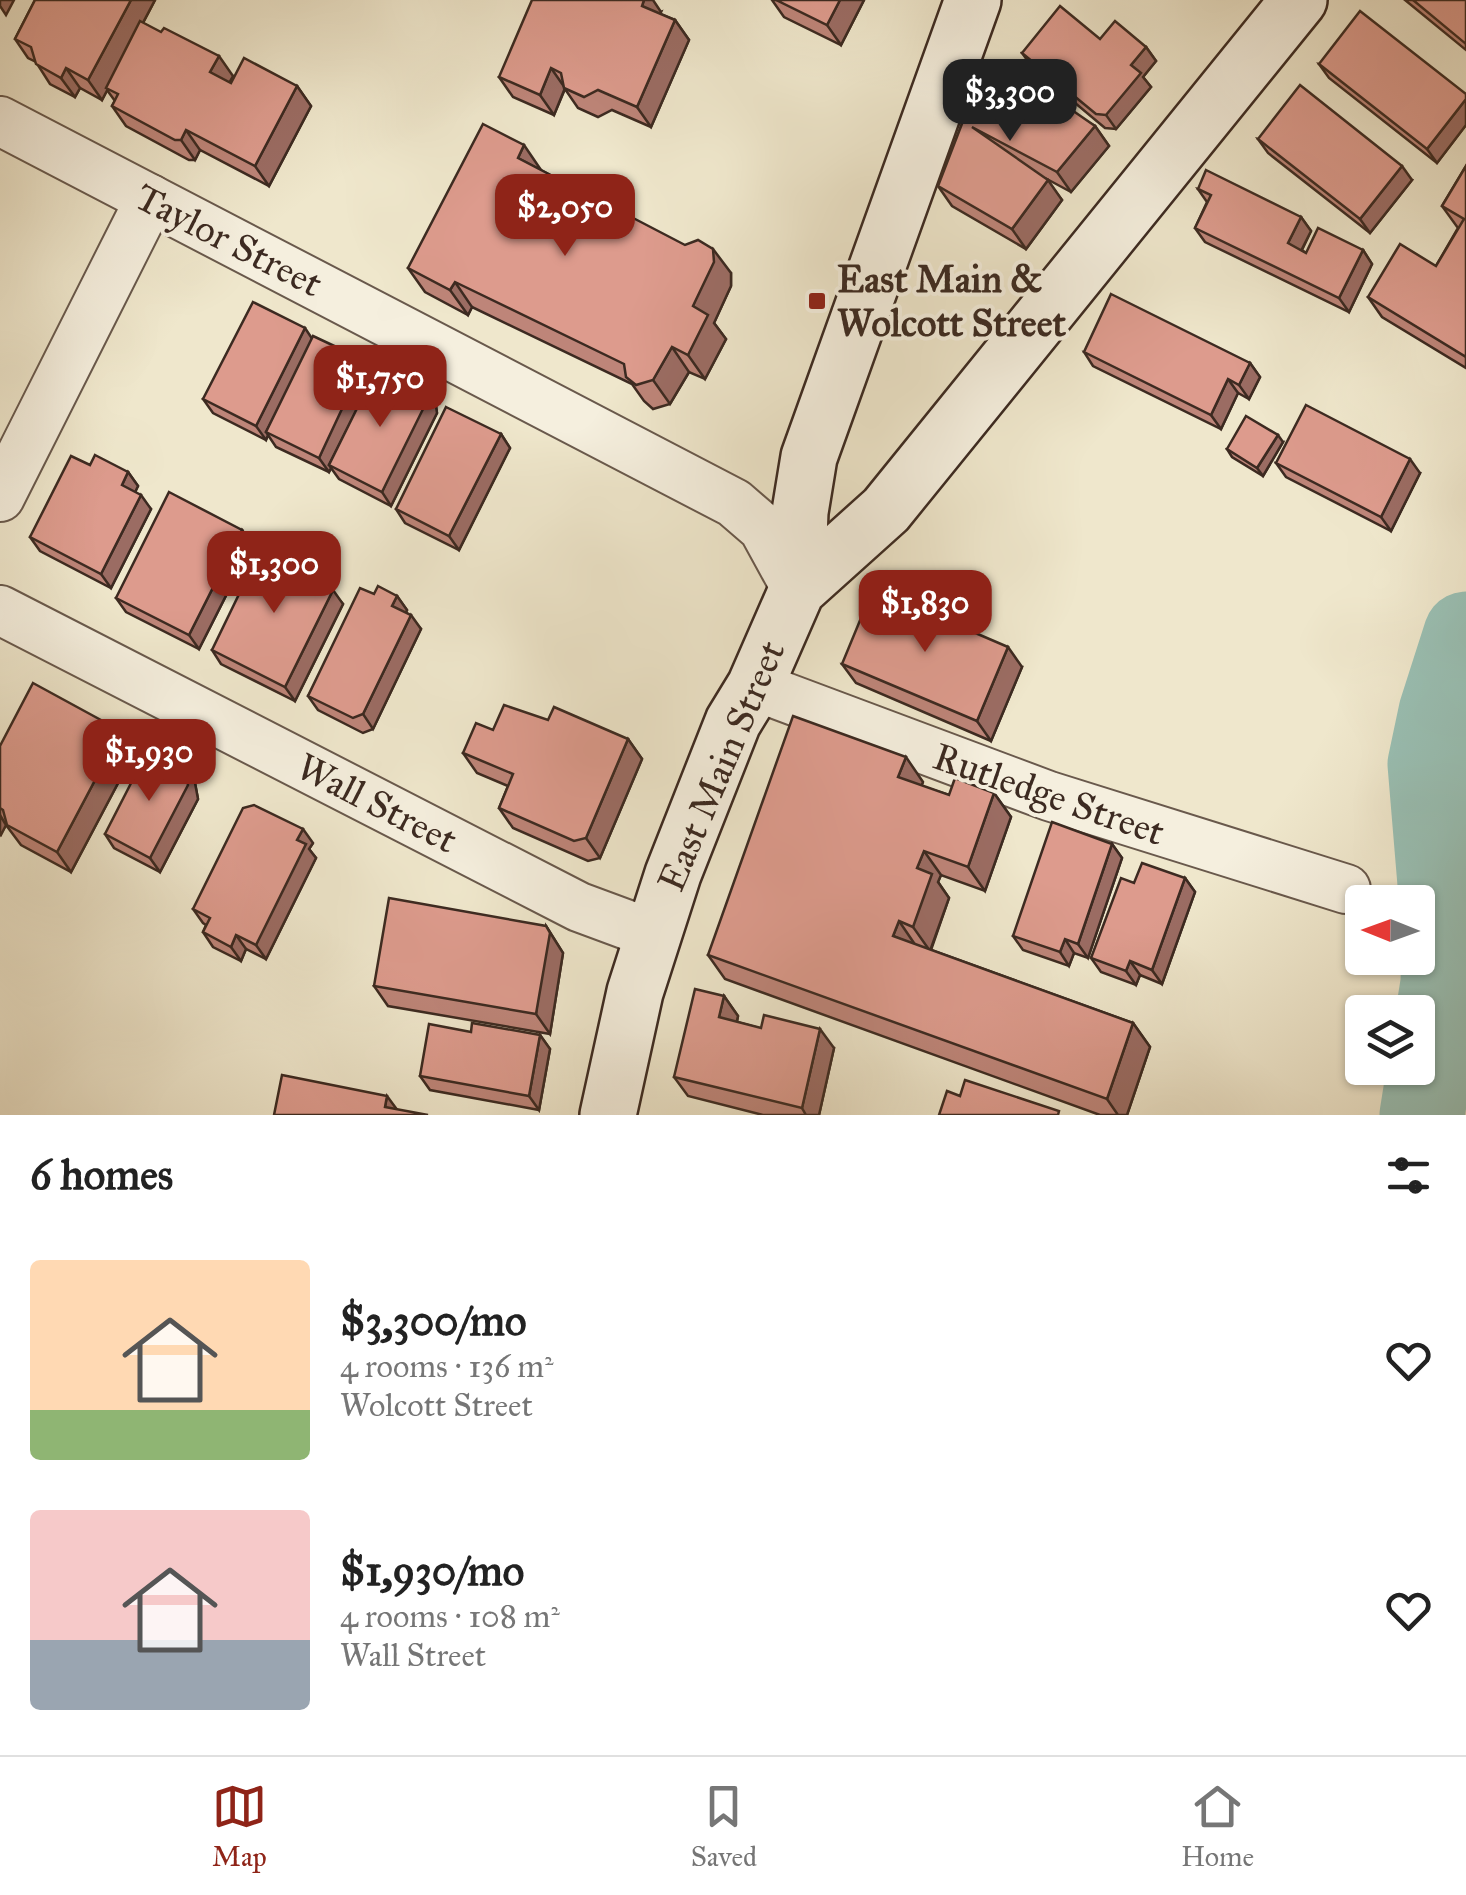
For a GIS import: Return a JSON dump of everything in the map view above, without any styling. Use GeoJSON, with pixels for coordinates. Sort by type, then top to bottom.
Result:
{"type":"FeatureCollection","features":[{"type":"Feature","properties":{"kind":"main road"},"geometry":{"type":"LineString","coordinates":[[797,590],[800,512],[809,457],[974,0]]}},
{"type":"Feature","properties":{"kind":"main road","name":"East Main Street"},"geometry":{"type":"LineString","coordinates":[[608,1115],[652,934],[718,756],[755,686],[797,590],[886,510],[1300,0]]}},
{"type":"Feature","properties":{"kind":"street","name":"Taylor Street"},"geometry":{"type":"LineString","coordinates":[[0,120],[734,503],[762,528],[797,590]]}},
{"type":"Feature","properties":{"kind":"street"},"geometry":{"type":"LineString","coordinates":[[0,497],[150,199]]}},
{"type":"Feature","properties":{"kind":"street","name":"Wall Street"},"geometry":{"type":"LineString","coordinates":[[0,610],[578,906],[652,934]]}},
{"type":"Feature","properties":{"kind":"street","name":"Rutledge Street"},"geometry":{"type":"LineString","coordinates":[[755,686],[1066,802],[1345,889]]}},
{"type":"Feature","properties":{"kind":"building"},"geometry":{"type":"Polygon","coordinates":[[[35,0],[131,0],[88,80],[66,68],[61,78],[36,64],[31,47],[15,39],[35,0]]]}},
{"type":"Feature","properties":{"kind":"building"},"geometry":{"type":"Polygon","coordinates":[[[532,0],[644,0],[642,6],[675,20],[637,107],[598,90],[584,97],[564,88],[561,73],[551,68],[540,95],[499,77],[532,0]]]}},
{"type":"Feature","properties":{"kind":"building"},"geometry":{"type":"Polygon","coordinates":[[[776,0],[840,0],[827,25],[776,0]]]}},
{"type":"Feature","properties":{"kind":"building"},"geometry":{"type":"Polygon","coordinates":[[[1413,0],[1466,0],[1466,44],[1413,0]]]}},
{"type":"Feature","properties":{"kind":"building"},"geometry":{"type":"Polygon","coordinates":[[[1060,6],[1100,39],[1115,21],[1146,47],[1131,65],[1141,73],[1106,115],[1096,114],[1022,53],[1060,6]]]}},
{"type":"Feature","properties":{"kind":"building"},"geometry":{"type":"Polygon","coordinates":[[[1360,11],[1466,94],[1427,149],[1319,64],[1360,11]]]}},
{"type":"Feature","properties":{"kind":"building"},"geometry":{"type":"Polygon","coordinates":[[[140,21],[161,32],[164,28],[219,56],[210,72],[231,83],[244,58],[297,86],[255,166],[186,130],[181,140],[175,140],[112,106],[118,94],[106,88],[140,21]]]}},
{"type":"Feature","properties":{"kind":"building"},"geometry":{"type":"Polygon","coordinates":[[[985,64],[1008,66],[1095,126],[1057,172],[972,127],[1048,180],[1012,229],[938,186],[985,64]]]}},
{"type":"Feature","properties":{"kind":"building"},"geometry":{"type":"Polygon","coordinates":[[[1300,85],[1402,166],[1360,219],[1258,139],[1300,85]]]}},
{"type":"Feature","properties":{"kind":"building"},"geometry":{"type":"Polygon","coordinates":[[[483,124],[524,145],[518,158],[685,245],[698,240],[713,249],[714,262],[693,306],[708,315],[688,355],[672,347],[653,380],[636,385],[626,377],[624,364],[455,282],[450,290],[408,268],[483,124]]]}},
{"type":"Feature","properties":{"kind":"building"},"geometry":{"type":"Polygon","coordinates":[[[1466,166],[1466,357],[1368,297],[1400,244],[1436,266],[1464,219],[1442,206],[1466,166]]]}},
{"type":"Feature","properties":{"kind":"building"},"geometry":{"type":"Polygon","coordinates":[[[1206,170],[1301,217],[1288,243],[1306,253],[1318,228],[1363,250],[1339,298],[1195,228],[1211,195],[1198,189],[1206,170]]]}},
{"type":"Feature","properties":{"kind":"building"},"geometry":{"type":"Polygon","coordinates":[[[1111,294],[1250,363],[1239,385],[1228,379],[1211,415],[1084,352],[1111,294]]]}},
{"type":"Feature","properties":{"kind":"building"},"geometry":{"type":"Polygon","coordinates":[[[253,302],[305,328],[256,426],[203,399],[253,302]]]}},
{"type":"Feature","properties":{"kind":"building"},"geometry":{"type":"Polygon","coordinates":[[[313,336],[360,358],[363,364],[319,458],[266,432],[313,336]]]}},
{"type":"Feature","properties":{"kind":"building"},"geometry":{"type":"Polygon","coordinates":[[[377,368],[426,392],[428,399],[382,492],[329,465],[377,368]]]}},
{"type":"Feature","properties":{"kind":"building"},"geometry":{"type":"Polygon","coordinates":[[[1306,405],[1410,459],[1381,517],[1276,463],[1306,405]]]}},
{"type":"Feature","properties":{"kind":"building"},"geometry":{"type":"Polygon","coordinates":[[[446,407],[501,434],[449,536],[396,509],[446,407]]]}},
{"type":"Feature","properties":{"kind":"building"},"geometry":{"type":"Polygon","coordinates":[[[1246,416],[1278,435],[1257,468],[1227,449],[1246,416]]]}},
{"type":"Feature","properties":{"kind":"building"},"geometry":{"type":"Polygon","coordinates":[[[95,455],[128,472],[122,485],[141,495],[101,574],[30,537],[71,456],[90,465],[95,455]]]}},
{"type":"Feature","properties":{"kind":"building"},"geometry":{"type":"Polygon","coordinates":[[[169,492],[242,530],[189,635],[116,598],[169,492]]]}},
{"type":"Feature","properties":{"kind":"building"},"geometry":{"type":"Polygon","coordinates":[[[271,547],[320,572],[315,581],[333,590],[285,687],[212,650],[258,555],[271,547]]]}},
{"type":"Feature","properties":{"kind":"building"},"geometry":{"type":"Polygon","coordinates":[[[378,586],[397,596],[392,606],[411,615],[363,714],[353,718],[308,696],[360,588],[374,594],[378,586]]]}},
{"type":"Feature","properties":{"kind":"building"},"geometry":{"type":"Polygon","coordinates":[[[873,589],[1008,647],[977,721],[842,664],[873,589]]]}},
{"type":"Feature","properties":{"kind":"building"},"geometry":{"type":"Polygon","coordinates":[[[33,683],[121,731],[57,852],[7,825],[0,808],[0,746],[33,683]]]}},
{"type":"Feature","properties":{"kind":"building"},"geometry":{"type":"Polygon","coordinates":[[[504,705],[548,720],[554,707],[628,739],[586,838],[574,841],[499,808],[513,774],[463,753],[476,723],[493,730],[504,705]]]}},
{"type":"Feature","properties":{"kind":"building"},"geometry":{"type":"Polygon","coordinates":[[[793,716],[906,757],[898,777],[949,795],[955,778],[994,793],[968,867],[924,851],[917,868],[932,874],[913,927],[899,921],[893,936],[1133,1023],[1107,1099],[708,955],[793,716]]]}},
{"type":"Feature","properties":{"kind":"building"},"geometry":{"type":"Polygon","coordinates":[[[148,750],[185,769],[188,785],[150,858],[105,834],[148,750]]]}},
{"type":"Feature","properties":{"kind":"building"},"geometry":{"type":"Polygon","coordinates":[[[254,805],[303,829],[297,840],[306,844],[256,945],[236,935],[231,947],[203,932],[210,918],[193,909],[243,808],[254,805]]]}},
{"type":"Feature","properties":{"kind":"building"},"geometry":{"type":"Polygon","coordinates":[[[1052,822],[1112,844],[1078,944],[1065,939],[1060,952],[1013,936],[1052,822]]]}},
{"type":"Feature","properties":{"kind":"building"},"geometry":{"type":"Polygon","coordinates":[[[1142,863],[1185,878],[1152,970],[1130,961],[1126,971],[1091,958],[1121,878],[1134,883],[1142,863]]]}},
{"type":"Feature","properties":{"kind":"building"},"geometry":{"type":"Polygon","coordinates":[[[389,898],[546,926],[550,933],[536,1014],[374,986],[389,898]]]}},
{"type":"Feature","properties":{"kind":"building"},"geometry":{"type":"Polygon","coordinates":[[[695,989],[724,996],[719,1017],[761,1028],[764,1015],[820,1029],[802,1108],[674,1077],[695,989]]]}},
{"type":"Feature","properties":{"kind":"building"},"geometry":{"type":"Polygon","coordinates":[[[472,1023],[540,1035],[529,1096],[420,1076],[429,1024],[471,1032],[472,1023]]]}},
{"type":"Feature","properties":{"kind":"building"},"geometry":{"type":"Polygon","coordinates":[[[282,1075],[387,1096],[385,1107],[428,1115],[274,1115],[282,1075]]]}},
{"type":"Feature","properties":{"kind":"building"},"geometry":{"type":"Polygon","coordinates":[[[965,1080],[1059,1111],[1058,1115],[939,1115],[947,1091],[960,1096],[965,1080]]]}},
{"type":"Feature","properties":{"kind":"waterway"},"geometry":{"type":"LineString","coordinates":[[1422,1115],[1443,983],[1444,932],[1430,764],[1441,712],[1466,634]]}},
{"type":"Feature","properties":{"kind":"place","name":"East Main & Wolcott Street"},"geometry":{"type":"Point","coordinates":[817,301]}}]}
